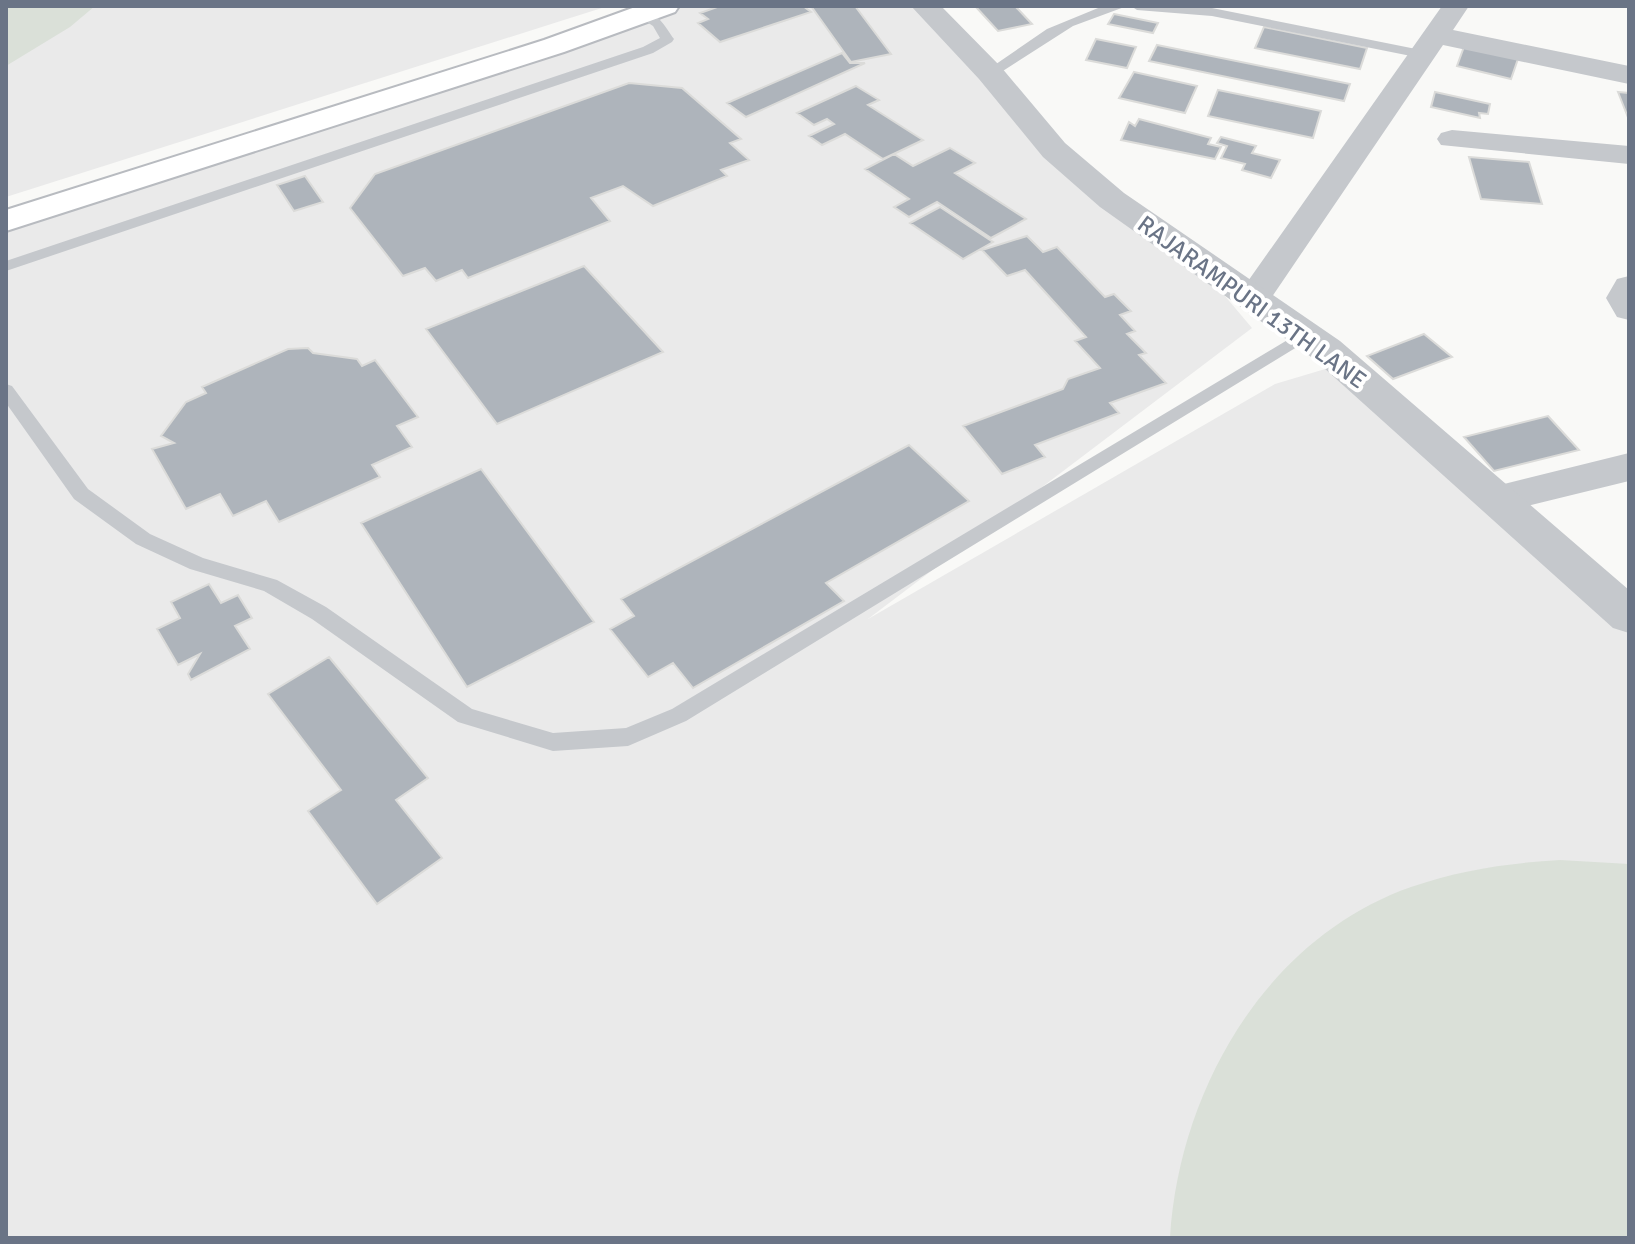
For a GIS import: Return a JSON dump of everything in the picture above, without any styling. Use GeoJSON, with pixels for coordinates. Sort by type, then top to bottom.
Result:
{"type":"FeatureCollection","features":[{"type":"Feature","properties":{"kind":"main road"},"geometry":{"type":"LineString","coordinates":[[6,197],[608,6]]}},
{"type":"Feature","properties":{"kind":"main road"},"geometry":{"type":"LineString","coordinates":[[6,221],[554,46],[654,10]]}},
{"type":"Feature","properties":{"kind":"street","name":"RAJARAMPURI 13TH LANE"},"geometry":{"type":"LineString","coordinates":[[925,6],[990,73],[1054,150],[1112,200],[1327,350],[1629,616]]}},
{"type":"Feature","properties":{"kind":"street"},"geometry":{"type":"LineString","coordinates":[[1253,299],[1456,6]]}},
{"type":"Feature","properties":{"kind":"street"},"geometry":{"type":"LineString","coordinates":[[1428,44],[1629,75]]}},
{"type":"Feature","properties":{"kind":"street"},"geometry":{"type":"LineString","coordinates":[[1452,139],[1629,155]]}},
{"type":"Feature","properties":{"kind":"street"},"geometry":{"type":"LineString","coordinates":[[1629,287],[1623,298],[1629,309]]}},
{"type":"Feature","properties":{"kind":"street"},"geometry":{"type":"LineString","coordinates":[[1498,499],[1629,467]]}},
{"type":"Feature","properties":{"kind":"lane"},"geometry":{"type":"LineString","coordinates":[[990,73],[1068,21],[1121,6]]}},
{"type":"Feature","properties":{"kind":"lane"},"geometry":{"type":"LineString","coordinates":[[1137,6],[1212,12],[1428,44]]}},
{"type":"Feature","properties":{"kind":"lane"},"geometry":{"type":"LineString","coordinates":[[6,266],[648,50],[667,39],[654,10]]}},
{"type":"Feature","properties":{"kind":"lane"},"geometry":{"type":"LineString","coordinates":[[6,390],[81,494],[143,539],[197,564],[270,585],[319,613],[465,716],[553,742],[628,737],[679,715],[1304,335]]}},
{"type":"Feature","properties":{"kind":"shaded area"},"geometry":{"type":"Polygon","coordinates":[[[6,6],[608,6],[6,197],[6,6]]]}},
{"type":"Feature","properties":{"kind":"shaded area"},"geometry":{"type":"Polygon","coordinates":[[[6,6],[95,6],[70,27],[6,66],[6,6]]]}},
{"type":"Feature","properties":{"kind":"shaded area"},"geometry":{"type":"Polygon","coordinates":[[[665,6],[925,6],[1014,102],[1192,257],[1252,328],[868,619],[1275,384],[1342,364],[1629,615],[1629,1238],[6,1238],[6,219],[665,6]]]}},
{"type":"Feature","properties":{"kind":"shaded area"},"geometry":{"type":"Polygon","coordinates":[[[1560,860],[1629,864],[1629,1238],[1170,1238],[1177,1183],[1191,1128],[1212,1075],[1240,1026],[1273,981],[1313,943],[1359,911],[1411,887],[1484,868],[1560,860]]]}},
{"type":"Feature","properties":{"kind":"building"},"geometry":{"type":"Polygon","coordinates":[[[720,6],[803,6],[811,12],[720,42],[698,23],[708,19],[700,13],[720,6]]]}},
{"type":"Feature","properties":{"kind":"building"},"geometry":{"type":"Polygon","coordinates":[[[811,6],[855,6],[891,54],[851,62],[811,6]]]}},
{"type":"Feature","properties":{"kind":"building"},"geometry":{"type":"Polygon","coordinates":[[[975,6],[1015,6],[1032,24],[998,31],[975,6]]]}},
{"type":"Feature","properties":{"kind":"building"},"geometry":{"type":"Polygon","coordinates":[[[1114,14],[1158,23],[1153,33],[1108,24],[1114,14]]]}},
{"type":"Feature","properties":{"kind":"building"},"geometry":{"type":"Polygon","coordinates":[[[1264,27],[1367,48],[1360,69],[1255,48],[1264,27]]]}},
{"type":"Feature","properties":{"kind":"building"},"geometry":{"type":"Polygon","coordinates":[[[1096,39],[1136,47],[1127,68],[1086,60],[1096,39]]]}},
{"type":"Feature","properties":{"kind":"building"},"geometry":{"type":"Polygon","coordinates":[[[1465,44],[1519,56],[1511,79],[1457,66],[1465,44]]]}},
{"type":"Feature","properties":{"kind":"building"},"geometry":{"type":"Polygon","coordinates":[[[1157,45],[1350,84],[1344,101],[1149,61],[1157,45]]]}},
{"type":"Feature","properties":{"kind":"building"},"geometry":{"type":"Polygon","coordinates":[[[842,53],[850,63],[865,63],[746,117],[727,103],[842,53]]]}},
{"type":"Feature","properties":{"kind":"building"},"geometry":{"type":"Polygon","coordinates":[[[1134,72],[1197,86],[1185,113],[1119,98],[1134,72]]]}},
{"type":"Feature","properties":{"kind":"building"},"geometry":{"type":"Polygon","coordinates":[[[629,83],[682,88],[741,139],[730,143],[749,160],[721,170],[727,176],[653,206],[623,186],[591,198],[610,221],[468,278],[462,270],[436,281],[425,268],[403,276],[350,208],[375,174],[629,83]]]}},
{"type":"Feature","properties":{"kind":"building"},"geometry":{"type":"Polygon","coordinates":[[[856,86],[879,100],[868,105],[923,140],[883,159],[845,134],[822,145],[809,136],[834,124],[827,119],[814,125],[797,113],[856,86]]]}},
{"type":"Feature","properties":{"kind":"building"},"geometry":{"type":"Polygon","coordinates":[[[1218,90],[1321,111],[1313,138],[1208,116],[1218,90]]]}},
{"type":"Feature","properties":{"kind":"building"},"geometry":{"type":"Polygon","coordinates":[[[1435,92],[1490,104],[1488,114],[1479,113],[1480,118],[1431,107],[1435,92]]]}},
{"type":"Feature","properties":{"kind":"building"},"geometry":{"type":"Polygon","coordinates":[[[1618,92],[1629,93],[1629,120],[1618,92]]]}},
{"type":"Feature","properties":{"kind":"building"},"geometry":{"type":"Polygon","coordinates":[[[1139,119],[1211,138],[1208,144],[1221,147],[1215,159],[1121,140],[1129,122],[1135,126],[1139,119]]]}},
{"type":"Feature","properties":{"kind":"building"},"geometry":{"type":"Polygon","coordinates":[[[1221,137],[1256,146],[1252,153],[1280,160],[1271,178],[1242,170],[1245,164],[1221,158],[1227,146],[1217,143],[1221,137]]]}},
{"type":"Feature","properties":{"kind":"building"},"geometry":{"type":"Polygon","coordinates":[[[950,148],[975,163],[955,173],[1026,219],[991,238],[937,202],[909,217],[894,207],[909,199],[865,169],[894,154],[913,166],[950,148]]]}},
{"type":"Feature","properties":{"kind":"building"},"geometry":{"type":"Polygon","coordinates":[[[1469,157],[1529,162],[1542,204],[1481,199],[1469,157]]]}},
{"type":"Feature","properties":{"kind":"building"},"geometry":{"type":"Polygon","coordinates":[[[305,176],[323,202],[294,211],[277,185],[305,176]]]}},
{"type":"Feature","properties":{"kind":"building"},"geometry":{"type":"Polygon","coordinates":[[[940,207],[993,242],[963,259],[910,223],[940,207]]]}},
{"type":"Feature","properties":{"kind":"building"},"geometry":{"type":"Polygon","coordinates":[[[1027,236],[1043,252],[1057,247],[1105,297],[1114,294],[1131,311],[1120,315],[1135,331],[1127,334],[1146,353],[1139,355],[1166,383],[1110,403],[1119,413],[1035,445],[1045,457],[1002,474],[963,426],[1063,389],[1068,379],[1100,368],[1075,341],[1086,337],[1025,270],[1007,276],[982,250],[1027,236]]]}},
{"type":"Feature","properties":{"kind":"building"},"geometry":{"type":"Polygon","coordinates":[[[584,266],[663,352],[497,424],[426,329],[584,266]]]}},
{"type":"Feature","properties":{"kind":"building"},"geometry":{"type":"Polygon","coordinates":[[[1424,334],[1452,357],[1393,379],[1367,356],[1424,334]]]}},
{"type":"Feature","properties":{"kind":"building"},"geometry":{"type":"Polygon","coordinates":[[[308,348],[313,353],[357,359],[362,366],[375,360],[418,417],[397,426],[412,447],[372,465],[380,477],[279,522],[266,501],[233,516],[220,494],[186,509],[152,449],[174,443],[161,436],[186,402],[206,393],[202,387],[288,349],[308,348]]]}},
{"type":"Feature","properties":{"kind":"building"},"geometry":{"type":"Polygon","coordinates":[[[1548,416],[1579,450],[1494,471],[1464,437],[1548,416]]]}},
{"type":"Feature","properties":{"kind":"building"},"geometry":{"type":"Polygon","coordinates":[[[909,445],[969,501],[826,583],[844,601],[693,688],[673,663],[648,677],[610,629],[634,616],[621,599],[909,445]]]}},
{"type":"Feature","properties":{"kind":"building"},"geometry":{"type":"Polygon","coordinates":[[[481,469],[594,622],[467,687],[361,523],[481,469]]]}},
{"type":"Feature","properties":{"kind":"building"},"geometry":{"type":"Polygon","coordinates":[[[209,584],[221,603],[238,595],[252,618],[235,626],[250,649],[191,680],[188,674],[200,654],[178,665],[157,629],[180,618],[171,602],[209,584]]]}},
{"type":"Feature","properties":{"kind":"building"},"geometry":{"type":"Polygon","coordinates":[[[329,657],[428,778],[396,800],[442,858],[377,904],[308,811],[341,790],[268,694],[329,657]]]}}]}
